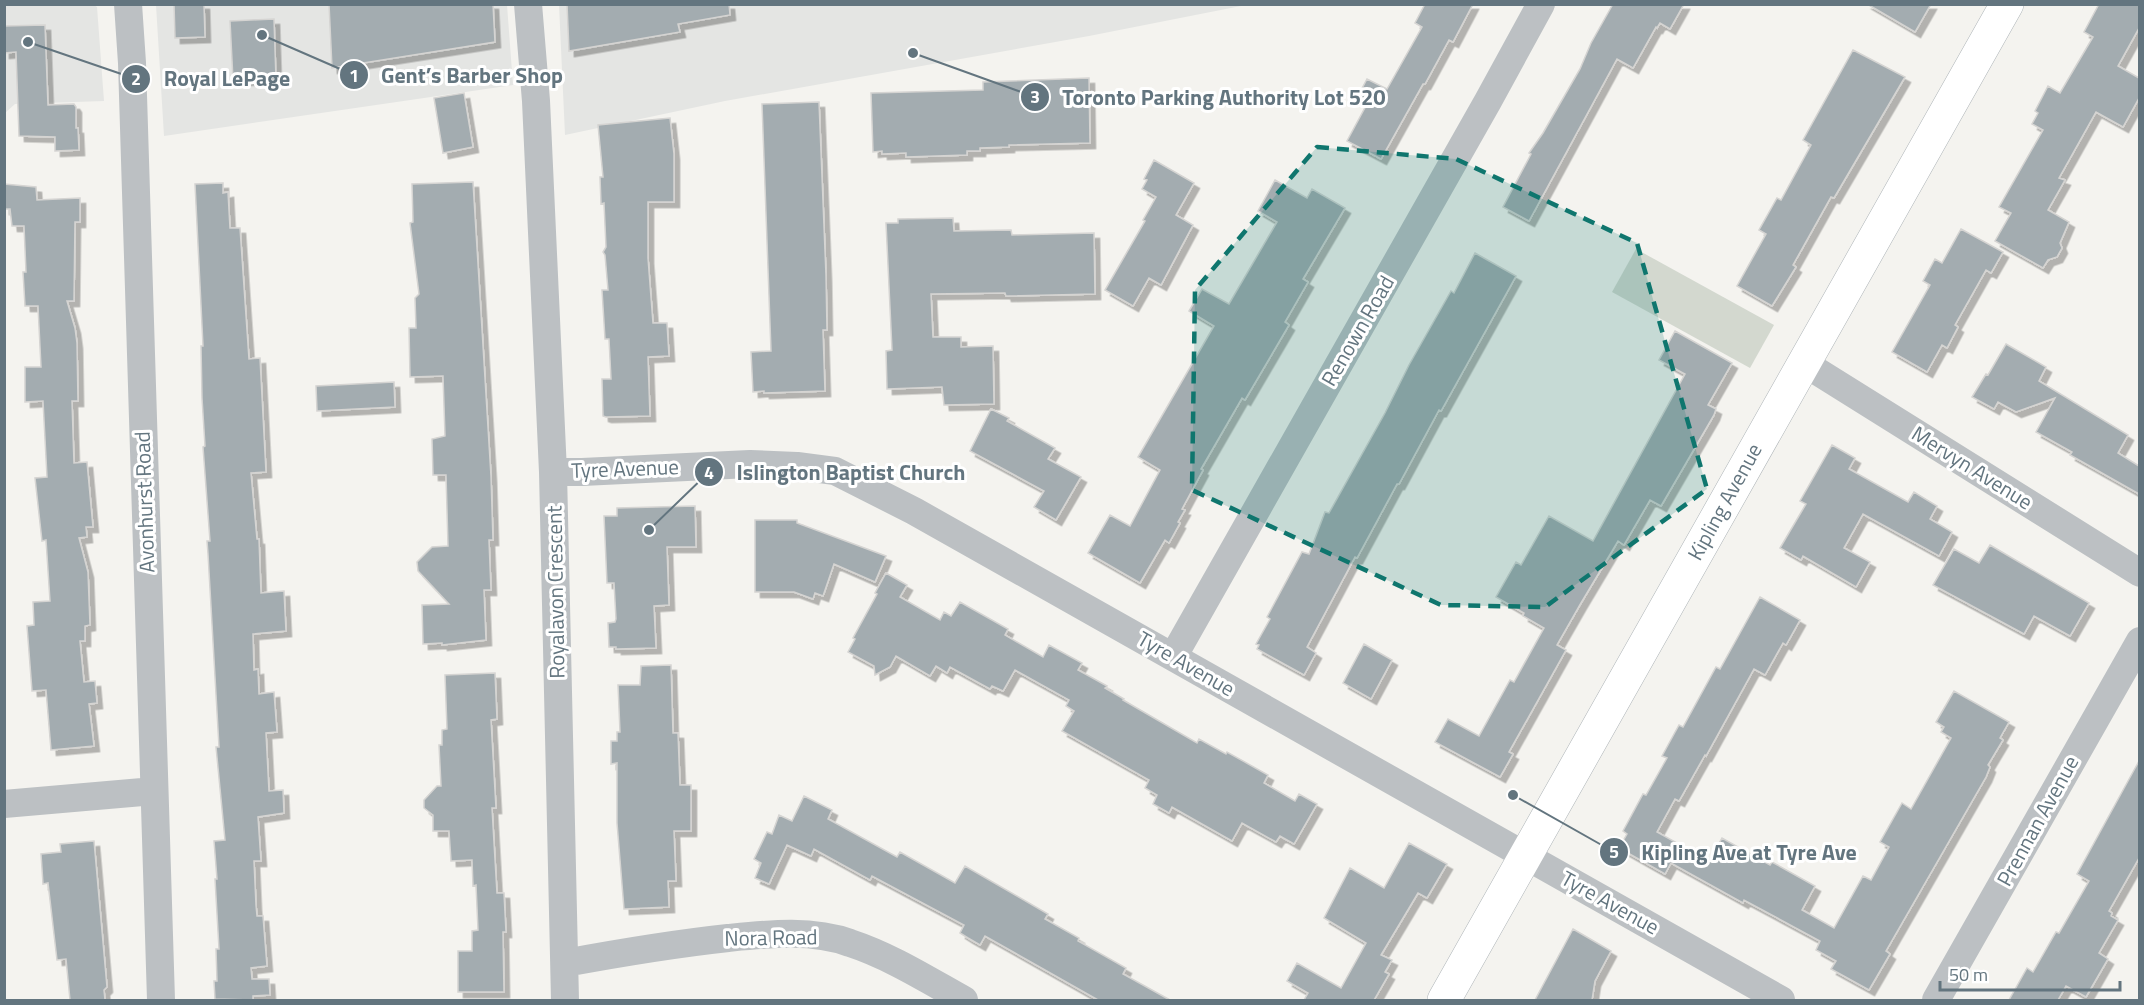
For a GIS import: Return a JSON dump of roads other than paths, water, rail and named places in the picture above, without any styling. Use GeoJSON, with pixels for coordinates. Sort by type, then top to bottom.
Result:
{"type":"FeatureCollection","features":[{"type":"Feature","properties":{"kind":"main road","name":"Kipling Avenue"},"geometry":{"type":"LineString","coordinates":[[1444,1000],[2004,8]]}},
{"type":"Feature","properties":{"kind":"street","name":"Avonhurst Road"},"geometry":{"type":"LineString","coordinates":[[128,4],[132,63],[161,1000]]}},
{"type":"Feature","properties":{"kind":"street","name":"Royalavon Crescent"},"geometry":{"type":"LineString","coordinates":[[528,4],[536,101],[554,472],[565,1000]]}},
{"type":"Feature","properties":{"kind":"street","name":"Renown Road"},"geometry":{"type":"LineString","coordinates":[[1173,657],[1541,4]]}},
{"type":"Feature","properties":{"kind":"street","name":"Mervyn Avenue"},"geometry":{"type":"LineString","coordinates":[[1804,363],[2139,573]]}},
{"type":"Feature","properties":{"kind":"street","name":"Tyre Avenue"},"geometry":{"type":"LineString","coordinates":[[554,472],[750,464],[835,471],[914,511],[1781,1000]]}},
{"type":"Feature","properties":{"kind":"street","name":"Prennan Avenue"},"geometry":{"type":"LineString","coordinates":[[1936,1000],[2139,640]]}},
{"type":"Feature","properties":{"kind":"street"},"geometry":{"type":"LineString","coordinates":[[4,804],[154,791]]}},
{"type":"Feature","properties":{"kind":"street","name":"Nora Road"},"geometry":{"type":"LineString","coordinates":[[565,963],[676,944],[732,938],[795,934],[825,936],[851,943],[883,957],[964,1000]]}},
{"type":"Feature","properties":{"kind":"place","name":"Gent’s Barber Shop"},"geometry":{"type":"Point","coordinates":[262,35]}},
{"type":"Feature","properties":{"kind":"place","name":"Royal LePage"},"geometry":{"type":"Point","coordinates":[28,42]}},
{"type":"Feature","properties":{"kind":"place","name":"Toronto Parking Authority Lot 520"},"geometry":{"type":"Point","coordinates":[913,53]}},
{"type":"Feature","properties":{"kind":"place","name":"Islington Baptist Church"},"geometry":{"type":"Point","coordinates":[649,530]}},
{"type":"Feature","properties":{"kind":"place","name":"Kipling Ave at Tyre Ave"},"geometry":{"type":"Point","coordinates":[1513,795]}}]}
